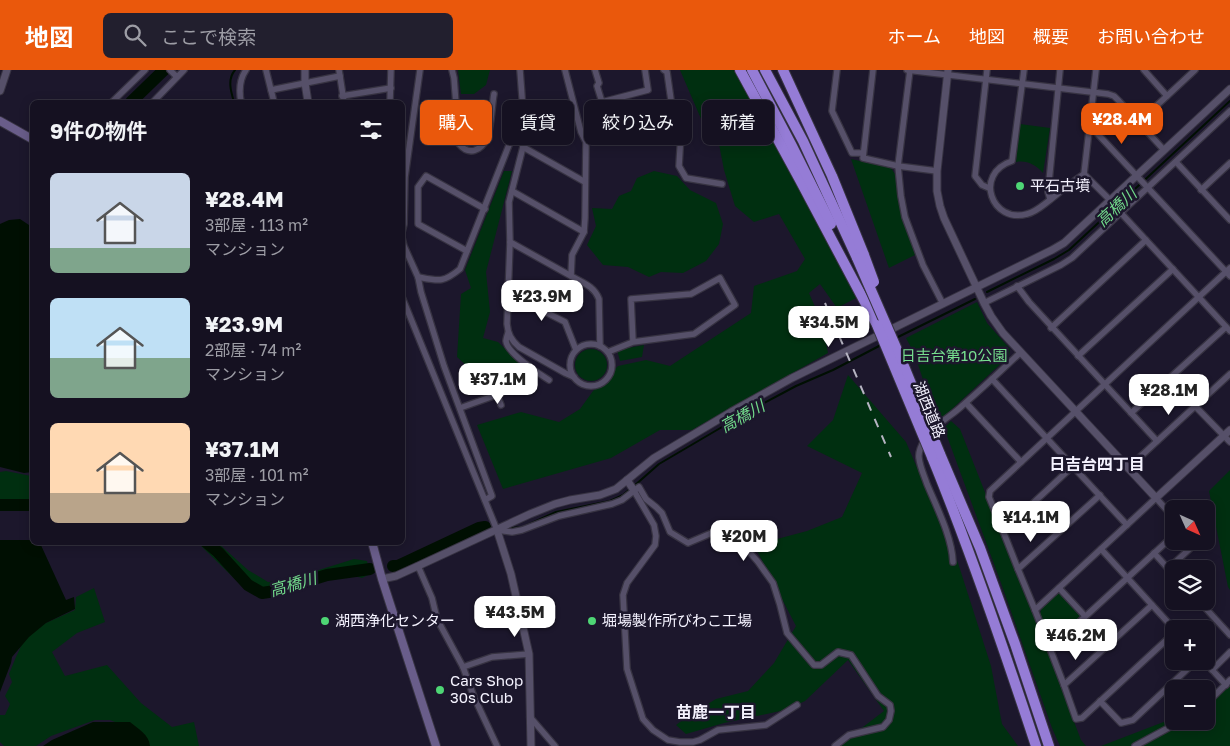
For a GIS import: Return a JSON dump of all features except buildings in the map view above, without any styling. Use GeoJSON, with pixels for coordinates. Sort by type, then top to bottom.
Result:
{"type":"FeatureCollection","features":[{"type":"Feature","properties":{"kind":"highway"},"geometry":{"type":"LineString","coordinates":[[740,70],[853,259]]}},
{"type":"Feature","properties":{"kind":"highway"},"geometry":{"type":"LineString","coordinates":[[752,70],[853,259]]}},
{"type":"Feature","properties":{"kind":"highway"},"geometry":{"type":"LineString","coordinates":[[765,70],[803,141],[853,259]]}},
{"type":"Feature","properties":{"kind":"highway"},"geometry":{"type":"LineString","coordinates":[[783,70],[832,176],[853,259]]}},
{"type":"Feature","properties":{"kind":"highway","name":"湖西道路"},"geometry":{"type":"LineString","coordinates":[[853,259],[877,325],[980,548],[1049,746]]}},
{"type":"Feature","properties":{"kind":"highway","name":"湖西道路"},"geometry":{"type":"LineString","coordinates":[[853,259],[882,303],[949,498],[1004,649],[1036,746]]}},
{"type":"Feature","properties":{"kind":"main road"},"geometry":{"type":"LineString","coordinates":[[0,121],[30,138]]}},
{"type":"Feature","properties":{"kind":"main road"},"geometry":{"type":"LineString","coordinates":[[373,545],[436,746]]}},
{"type":"Feature","properties":{"kind":"street"},"geometry":{"type":"LineString","coordinates":[[0,91],[7,70]]}},
{"type":"Feature","properties":{"kind":"street"},"geometry":{"type":"LineString","coordinates":[[114,100],[145,70]]}},
{"type":"Feature","properties":{"kind":"street"},"geometry":{"type":"LineString","coordinates":[[170,70],[176,76]]}},
{"type":"Feature","properties":{"kind":"street"},"geometry":{"type":"LineString","coordinates":[[155,100],[176,76],[184,70]]}},
{"type":"Feature","properties":{"kind":"street"},"geometry":{"type":"LineString","coordinates":[[241,100],[240,82],[246,70]]}},
{"type":"Feature","properties":{"kind":"street"},"geometry":{"type":"LineString","coordinates":[[266,70],[274,100]]}},
{"type":"Feature","properties":{"kind":"street"},"geometry":{"type":"LineString","coordinates":[[305,70],[308,100]]}},
{"type":"Feature","properties":{"kind":"street"},"geometry":{"type":"LineString","coordinates":[[390,70],[390,100]]}},
{"type":"Feature","properties":{"kind":"street"},"geometry":{"type":"LineString","coordinates":[[405,177],[420,70]]}},
{"type":"Feature","properties":{"kind":"street"},"geometry":{"type":"LineString","coordinates":[[452,70],[460,144],[468,151],[476,150],[483,145],[488,137],[494,94]]}},
{"type":"Feature","properties":{"kind":"street"},"geometry":{"type":"LineString","coordinates":[[520,70],[522,100]]}},
{"type":"Feature","properties":{"kind":"street"},"geometry":{"type":"LineString","coordinates":[[565,70],[572,100]]}},
{"type":"Feature","properties":{"kind":"street"},"geometry":{"type":"LineString","coordinates":[[595,70],[602,102],[648,90],[644,70]]}},
{"type":"Feature","properties":{"kind":"street"},"geometry":{"type":"LineString","coordinates":[[664,70],[667,72],[674,121],[681,133],[679,166],[686,178],[722,184]]}},
{"type":"Feature","properties":{"kind":"street"},"geometry":{"type":"LineString","coordinates":[[836,70],[832,112],[852,153],[863,153]]}},
{"type":"Feature","properties":{"kind":"street"},"geometry":{"type":"LineString","coordinates":[[873,70],[863,158],[898,166],[937,171]]}},
{"type":"Feature","properties":{"kind":"street"},"geometry":{"type":"LineString","coordinates":[[943,304],[923,265],[908,225],[901,196],[898,166],[909,70],[948,72],[986,79],[1108,94],[1114,96],[1164,150]]}},
{"type":"Feature","properties":{"kind":"street"},"geometry":{"type":"LineString","coordinates":[[987,70],[975,176],[982,185],[989,188]]}},
{"type":"Feature","properties":{"kind":"street"},"geometry":{"type":"LineString","coordinates":[[1024,70],[1012,161],[1003,164],[992,179],[989,188],[996,204],[1004,212],[1013,215],[1025,215],[1035,212],[1084,174],[1096,70]]}},
{"type":"Feature","properties":{"kind":"street"},"geometry":{"type":"LineString","coordinates":[[1050,199],[1048,192],[1060,70]]}},
{"type":"Feature","properties":{"kind":"street"},"geometry":{"type":"LineString","coordinates":[[1144,70],[1167,96]]}},
{"type":"Feature","properties":{"kind":"street"},"geometry":{"type":"LineString","coordinates":[[1139,122],[1195,70]]}},
{"type":"Feature","properties":{"kind":"street"},"geometry":{"type":"LineString","coordinates":[[948,72],[936,191],[944,218],[984,303],[1003,334],[1165,508]]}},
{"type":"Feature","properties":{"kind":"street"},"geometry":{"type":"LineString","coordinates":[[271,90],[340,73],[343,99],[391,88]]}},
{"type":"Feature","properties":{"kind":"street"},"geometry":{"type":"LineString","coordinates":[[984,303],[1072,258],[1121,213],[1164,150],[1230,88]]}},
{"type":"Feature","properties":{"kind":"street"},"geometry":{"type":"LineString","coordinates":[[571,276],[572,255],[584,232],[586,218],[586,142],[574,108]]}},
{"type":"Feature","properties":{"kind":"street"},"geometry":{"type":"LineString","coordinates":[[381,576],[396,576],[555,504],[600,495],[616,489],[654,458],[730,412],[792,378],[1064,243],[1110,200],[1176,162],[1230,111]]}},
{"type":"Feature","properties":{"kind":"street"},"geometry":{"type":"LineString","coordinates":[[1090,127],[1229,272],[1199,297],[990,491],[989,497],[1035,610],[1076,719],[1082,718],[1165,641]]}},
{"type":"Feature","properties":{"kind":"street"},"geometry":{"type":"LineString","coordinates":[[418,277],[435,280],[449,279],[460,269],[509,145]]}},
{"type":"Feature","properties":{"kind":"street"},"geometry":{"type":"LineString","coordinates":[[574,377],[571,368],[572,358],[576,350],[588,344],[600,346],[608,352],[612,359],[610,375],[604,382],[588,386],[519,347],[508,333],[506,324],[510,242],[509,202],[523,147],[585,182]]}},
{"type":"Feature","properties":{"kind":"street"},"geometry":{"type":"LineString","coordinates":[[1176,162],[1229,218]]}},
{"type":"Feature","properties":{"kind":"street"},"geometry":{"type":"LineString","coordinates":[[1201,190],[1230,163]]}},
{"type":"Feature","properties":{"kind":"street"},"geometry":{"type":"LineString","coordinates":[[1084,174],[1110,200]]}},
{"type":"Feature","properties":{"kind":"street"},"geometry":{"type":"LineString","coordinates":[[467,252],[418,224],[418,187],[426,176],[484,208]]}},
{"type":"Feature","properties":{"kind":"street"},"geometry":{"type":"LineString","coordinates":[[512,191],[584,232]]}},
{"type":"Feature","properties":{"kind":"street"},"geometry":{"type":"LineString","coordinates":[[1121,213],[1228,328],[1131,414]]}},
{"type":"Feature","properties":{"kind":"street"},"geometry":{"type":"LineString","coordinates":[[1051,328],[1146,240]]}},
{"type":"Feature","properties":{"kind":"street"},"geometry":{"type":"LineString","coordinates":[[510,242],[590,286],[596,292],[600,346]]}},
{"type":"Feature","properties":{"kind":"street"},"geometry":{"type":"LineString","coordinates":[[405,248],[418,277],[441,357],[492,496],[485,500]]}},
{"type":"Feature","properties":{"kind":"street"},"geometry":{"type":"LineString","coordinates":[[1078,356],[1173,269]]}},
{"type":"Feature","properties":{"kind":"street"},"geometry":{"type":"LineString","coordinates":[[608,352],[633,342],[694,334],[735,305],[720,278],[691,294],[631,298],[633,342]]}},
{"type":"Feature","properties":{"kind":"street"},"geometry":{"type":"LineString","coordinates":[[1017,286],[1051,328],[1157,441]]}},
{"type":"Feature","properties":{"kind":"street"},"geometry":{"type":"LineString","coordinates":[[508,293],[565,322],[576,350]]}},
{"type":"Feature","properties":{"kind":"street"},"geometry":{"type":"LineString","coordinates":[[405,305],[497,530],[511,574],[529,654],[531,746]]}},
{"type":"Feature","properties":{"kind":"street"},"geometry":{"type":"LineString","coordinates":[[508,333],[506,340],[508,346],[518,358],[549,380]]}},
{"type":"Feature","properties":{"kind":"street"},"geometry":{"type":"LineString","coordinates":[[953,562],[949,540],[918,456],[923,442],[938,424],[966,403],[1021,352]]}},
{"type":"Feature","properties":{"kind":"street"},"geometry":{"type":"LineString","coordinates":[[1128,468],[1230,374]]}},
{"type":"Feature","properties":{"kind":"street"},"geometry":{"type":"LineString","coordinates":[[992,379],[1127,525]]}},
{"type":"Feature","properties":{"kind":"street"},"geometry":{"type":"LineString","coordinates":[[460,408],[502,393],[499,382]]}},
{"type":"Feature","properties":{"kind":"street"},"geometry":{"type":"LineString","coordinates":[[497,395],[501,405]]}},
{"type":"Feature","properties":{"kind":"street"},"geometry":{"type":"LineString","coordinates":[[966,403],[1021,462]]}},
{"type":"Feature","properties":{"kind":"street"},"geometry":{"type":"LineString","coordinates":[[1195,406],[1230,442]]}},
{"type":"Feature","properties":{"kind":"street"},"geometry":{"type":"LineString","coordinates":[[1035,610],[1230,430]]}},
{"type":"Feature","properties":{"kind":"street"},"geometry":{"type":"LineString","coordinates":[[1003,531],[1073,466]]}},
{"type":"Feature","properties":{"kind":"street"},"geometry":{"type":"LineString","coordinates":[[627,480],[654,525],[656,536],[655,545],[627,583],[623,595],[627,670],[643,719],[653,730],[668,740],[692,742],[700,740],[718,730],[766,724],[797,705]]}},
{"type":"Feature","properties":{"kind":"street"},"geometry":{"type":"LineString","coordinates":[[497,530],[512,532],[522,530],[559,516],[612,504],[622,500],[638,487],[646,500],[662,513],[670,532],[688,543],[714,532],[719,525],[728,529],[758,562],[773,583],[787,634],[814,666],[821,665],[838,652],[851,655],[878,696],[890,705],[889,720],[883,727],[849,735],[835,746]]}},
{"type":"Feature","properties":{"kind":"street"},"geometry":{"type":"LineString","coordinates":[[1018,568],[1100,495]]}},
{"type":"Feature","properties":{"kind":"street"},"geometry":{"type":"LineString","coordinates":[[1050,649],[1165,543]]}},
{"type":"Feature","properties":{"kind":"street"},"geometry":{"type":"LineString","coordinates":[[1101,549],[1166,620]]}},
{"type":"Feature","properties":{"kind":"street"},"geometry":{"type":"LineString","coordinates":[[1178,560],[1188,550]]}},
{"type":"Feature","properties":{"kind":"street"},"geometry":{"type":"LineString","coordinates":[[1154,553],[1165,566]]}},
{"type":"Feature","properties":{"kind":"street"},"geometry":{"type":"LineString","coordinates":[[418,566],[432,598],[438,619],[463,667],[474,697],[497,746]]}},
{"type":"Feature","properties":{"kind":"street"},"geometry":{"type":"LineString","coordinates":[[1058,588],[1085,616]]}},
{"type":"Feature","properties":{"kind":"street"},"geometry":{"type":"LineString","coordinates":[[1064,686],[1152,605]]}},
{"type":"Feature","properties":{"kind":"street"},"geometry":{"type":"LineString","coordinates":[[1206,610],[1230,635]]}},
{"type":"Feature","properties":{"kind":"street"},"geometry":{"type":"LineString","coordinates":[[1215,667],[1230,652]]}},
{"type":"Feature","properties":{"kind":"street"},"geometry":{"type":"LineString","coordinates":[[463,667],[492,656],[529,654]]}},
{"type":"Feature","properties":{"kind":"street"},"geometry":{"type":"LineString","coordinates":[[1100,702],[1121,723],[1133,720],[1186,670]]}},
{"type":"Feature","properties":{"kind":"street"},"geometry":{"type":"LineString","coordinates":[[1212,670],[1228,682],[1215,695]]}},
{"type":"Feature","properties":{"kind":"street"},"geometry":{"type":"LineString","coordinates":[[530,717],[555,746]]}},
{"type":"Feature","properties":{"kind":"street"},"geometry":{"type":"LineString","coordinates":[[1135,746],[1165,730]]}},
{"type":"Feature","properties":{"kind":"green space"},"geometry":{"type":"Polygon","coordinates":[[[458,70],[490,70],[486,85],[474,94],[461,94],[458,70]]]}},
{"type":"Feature","properties":{"kind":"green space"},"geometry":{"type":"Polygon","coordinates":[[[680,70],[736,70],[752,100],[702,100],[702,121],[680,70]]]}},
{"type":"Feature","properties":{"kind":"green space"},"geometry":{"type":"Polygon","coordinates":[[[1020,124],[1050,128],[1043,173],[1031,164],[1016,162],[1020,124]]]}},
{"type":"Feature","properties":{"kind":"green space"},"geometry":{"type":"Polygon","coordinates":[[[774,142],[856,298],[837,308],[820,284],[809,293],[822,323],[828,353],[692,430],[660,430],[611,458],[503,489],[477,425],[521,412],[559,422],[580,409],[593,391],[618,366],[646,360],[670,366],[751,313],[754,286],[797,271],[805,259],[779,214],[754,222],[735,206],[724,170],[719,145],[774,145],[774,142]]]}},
{"type":"Feature","properties":{"kind":"green space"},"geometry":{"type":"Polygon","coordinates":[[[851,159],[891,168],[895,174],[901,209],[915,255],[889,268],[851,159]]]}},
{"type":"Feature","properties":{"kind":"green space"},"geometry":{"type":"Polygon","coordinates":[[[504,171],[512,171],[486,272],[490,312],[483,338],[498,342],[525,368],[514,382],[496,375],[478,376],[457,357],[461,294],[471,288],[465,270],[504,171]]]}},
{"type":"Feature","properties":{"kind":"green space"},"geometry":{"type":"Polygon","coordinates":[[[654,171],[677,176],[690,190],[716,203],[723,224],[719,244],[706,261],[683,273],[661,272],[649,277],[628,267],[603,265],[587,245],[596,226],[592,208],[612,209],[619,196],[631,191],[637,178],[654,171]]]}},
{"type":"Feature","properties":{"kind":"green space","name":"日吉台第10公園"},"geometry":{"type":"Polygon","coordinates":[[[977,302],[987,323],[1010,349],[1009,356],[937,423],[915,355],[906,338],[977,302]]]}},
{"type":"Feature","properties":{"kind":"green space"},"geometry":{"type":"Polygon","coordinates":[[[644,345],[642,357],[620,361],[617,350],[644,345]]]}},
{"type":"Feature","properties":{"kind":"green space"},"geometry":{"type":"Polygon","coordinates":[[[591,349],[597,350],[602,354],[606,359],[606,371],[602,376],[597,380],[591,381],[585,380],[580,376],[576,371],[575,365],[576,359],[580,354],[585,350],[591,349]]]}},
{"type":"Feature","properties":{"kind":"green space"},"geometry":{"type":"Polygon","coordinates":[[[848,375],[906,442],[958,563],[991,666],[1002,724],[1018,746],[838,746],[884,711],[848,660],[805,701],[785,710],[724,723],[686,734],[676,725],[716,699],[748,691],[774,663],[796,626],[754,545],[807,531],[842,517],[862,473],[807,446],[833,420],[848,375]]]}},
{"type":"Feature","properties":{"kind":"green space"},"geometry":{"type":"Polygon","coordinates":[[[951,421],[960,429],[1081,740],[1086,746],[1060,746],[1052,728],[944,428],[951,421]]]}},
{"type":"Feature","properties":{"kind":"green space"},"geometry":{"type":"Polygon","coordinates":[[[1230,470],[1230,590],[1215,521],[1215,500],[1211,500],[1209,491],[1230,470]]]}},
{"type":"Feature","properties":{"kind":"green space"},"geometry":{"type":"Polygon","coordinates":[[[6,471],[30,476],[30,511],[0,509],[0,472],[6,471]]]}},
{"type":"Feature","properties":{"kind":"green space"},"geometry":{"type":"Polygon","coordinates":[[[200,545],[220,545],[248,570],[268,582],[290,579],[354,559],[367,561],[370,574],[362,578],[351,575],[261,596],[241,585],[200,545]]]}},
{"type":"Feature","properties":{"kind":"green space"},"geometry":{"type":"Polygon","coordinates":[[[94,588],[105,622],[77,633],[52,652],[65,676],[107,665],[141,703],[172,727],[194,722],[199,746],[147,746],[133,729],[110,720],[95,720],[51,736],[36,746],[4,746],[0,742],[0,715],[5,715],[10,704],[5,696],[12,682],[9,674],[28,631],[75,610],[76,597],[94,588]]]}},
{"type":"Feature","properties":{"kind":"green space"},"geometry":{"type":"Polygon","coordinates":[[[1059,593],[1081,616],[1056,640],[1049,638],[1040,615],[1041,609],[1059,593]]]}},
{"type":"Feature","properties":{"kind":"green space"},"geometry":{"type":"Polygon","coordinates":[[[1230,677],[1230,746],[1101,746],[1165,721],[1165,730],[1215,730],[1215,690],[1230,677]]]}},
{"type":"Feature","properties":{"kind":"shaded area"},"geometry":{"type":"Polygon","coordinates":[[[20,219],[30,226],[30,472],[24,473],[0,467],[0,224],[9,220],[20,219]]]}},
{"type":"Feature","properties":{"kind":"shaded area"},"geometry":{"type":"Polygon","coordinates":[[[0,540],[30,540],[30,545],[41,545],[66,600],[74,597],[75,609],[46,623],[29,637],[12,657],[0,692],[0,540]]]}},
{"type":"Feature","properties":{"kind":"shaded area"},"geometry":{"type":"Polygon","coordinates":[[[93,722],[130,722],[148,738],[150,746],[43,746],[52,740],[93,722]]]}},
{"type":"Feature","properties":{"kind":"waterway"},"geometry":{"type":"LineString","coordinates":[[133,100],[164,70]]}},
{"type":"Feature","properties":{"kind":"waterway"},"geometry":{"type":"LineString","coordinates":[[234,100],[230,81],[235,70]]}},
{"type":"Feature","properties":{"kind":"waterway","name":"高橋川"},"geometry":{"type":"LineString","coordinates":[[987,292],[1069,250],[1230,101]]}},
{"type":"Feature","properties":{"kind":"waterway","name":"高橋川"},"geometry":{"type":"LineString","coordinates":[[896,338],[975,299]]}},
{"type":"Feature","properties":{"kind":"waterway","name":"高橋川"},"geometry":{"type":"LineString","coordinates":[[634,486],[659,464],[751,410],[881,345]]}},
{"type":"Feature","properties":{"kind":"waterway","name":"高橋川"},"geometry":{"type":"LineString","coordinates":[[510,528],[523,527],[556,512],[610,501],[623,495],[630,489]]}},
{"type":"Feature","properties":{"kind":"waterway","name":"高橋川"},"geometry":{"type":"LineString","coordinates":[[0,505],[30,505]]}},
{"type":"Feature","properties":{"kind":"waterway","name":"高橋川"},"geometry":{"type":"LineString","coordinates":[[393,566],[398,566],[479,528],[485,527]]}},
{"type":"Feature","properties":{"kind":"waterway","name":"高橋川"},"geometry":{"type":"LineString","coordinates":[[210,545],[248,585],[262,593],[275,591],[327,575],[370,569]]}},
{"type":"Feature","properties":{"kind":"railway"},"geometry":{"type":"LineString","coordinates":[[825,303],[891,457]]}},
{"type":"Feature","properties":{"kind":"place","name":"平石古墳"},"geometry":{"type":"Point","coordinates":[1020,186]}},
{"type":"Feature","properties":{"kind":"place","name":"湖西浄化センター"},"geometry":{"type":"Point","coordinates":[325,621]}},
{"type":"Feature","properties":{"kind":"place","name":"堀場製作所びわこ工場"},"geometry":{"type":"Point","coordinates":[592,621]}},
{"type":"Feature","properties":{"kind":"place","name":"Cars Shop 30s Club"},"geometry":{"type":"Point","coordinates":[440,690]}},
{"type":"Feature","properties":{"kind":"district","name":"日吉台四丁目"},"geometry":{"type":"Point","coordinates":[1097,464]}},
{"type":"Feature","properties":{"kind":"district","name":"苗鹿一丁目"},"geometry":{"type":"Point","coordinates":[716,712]}}]}
